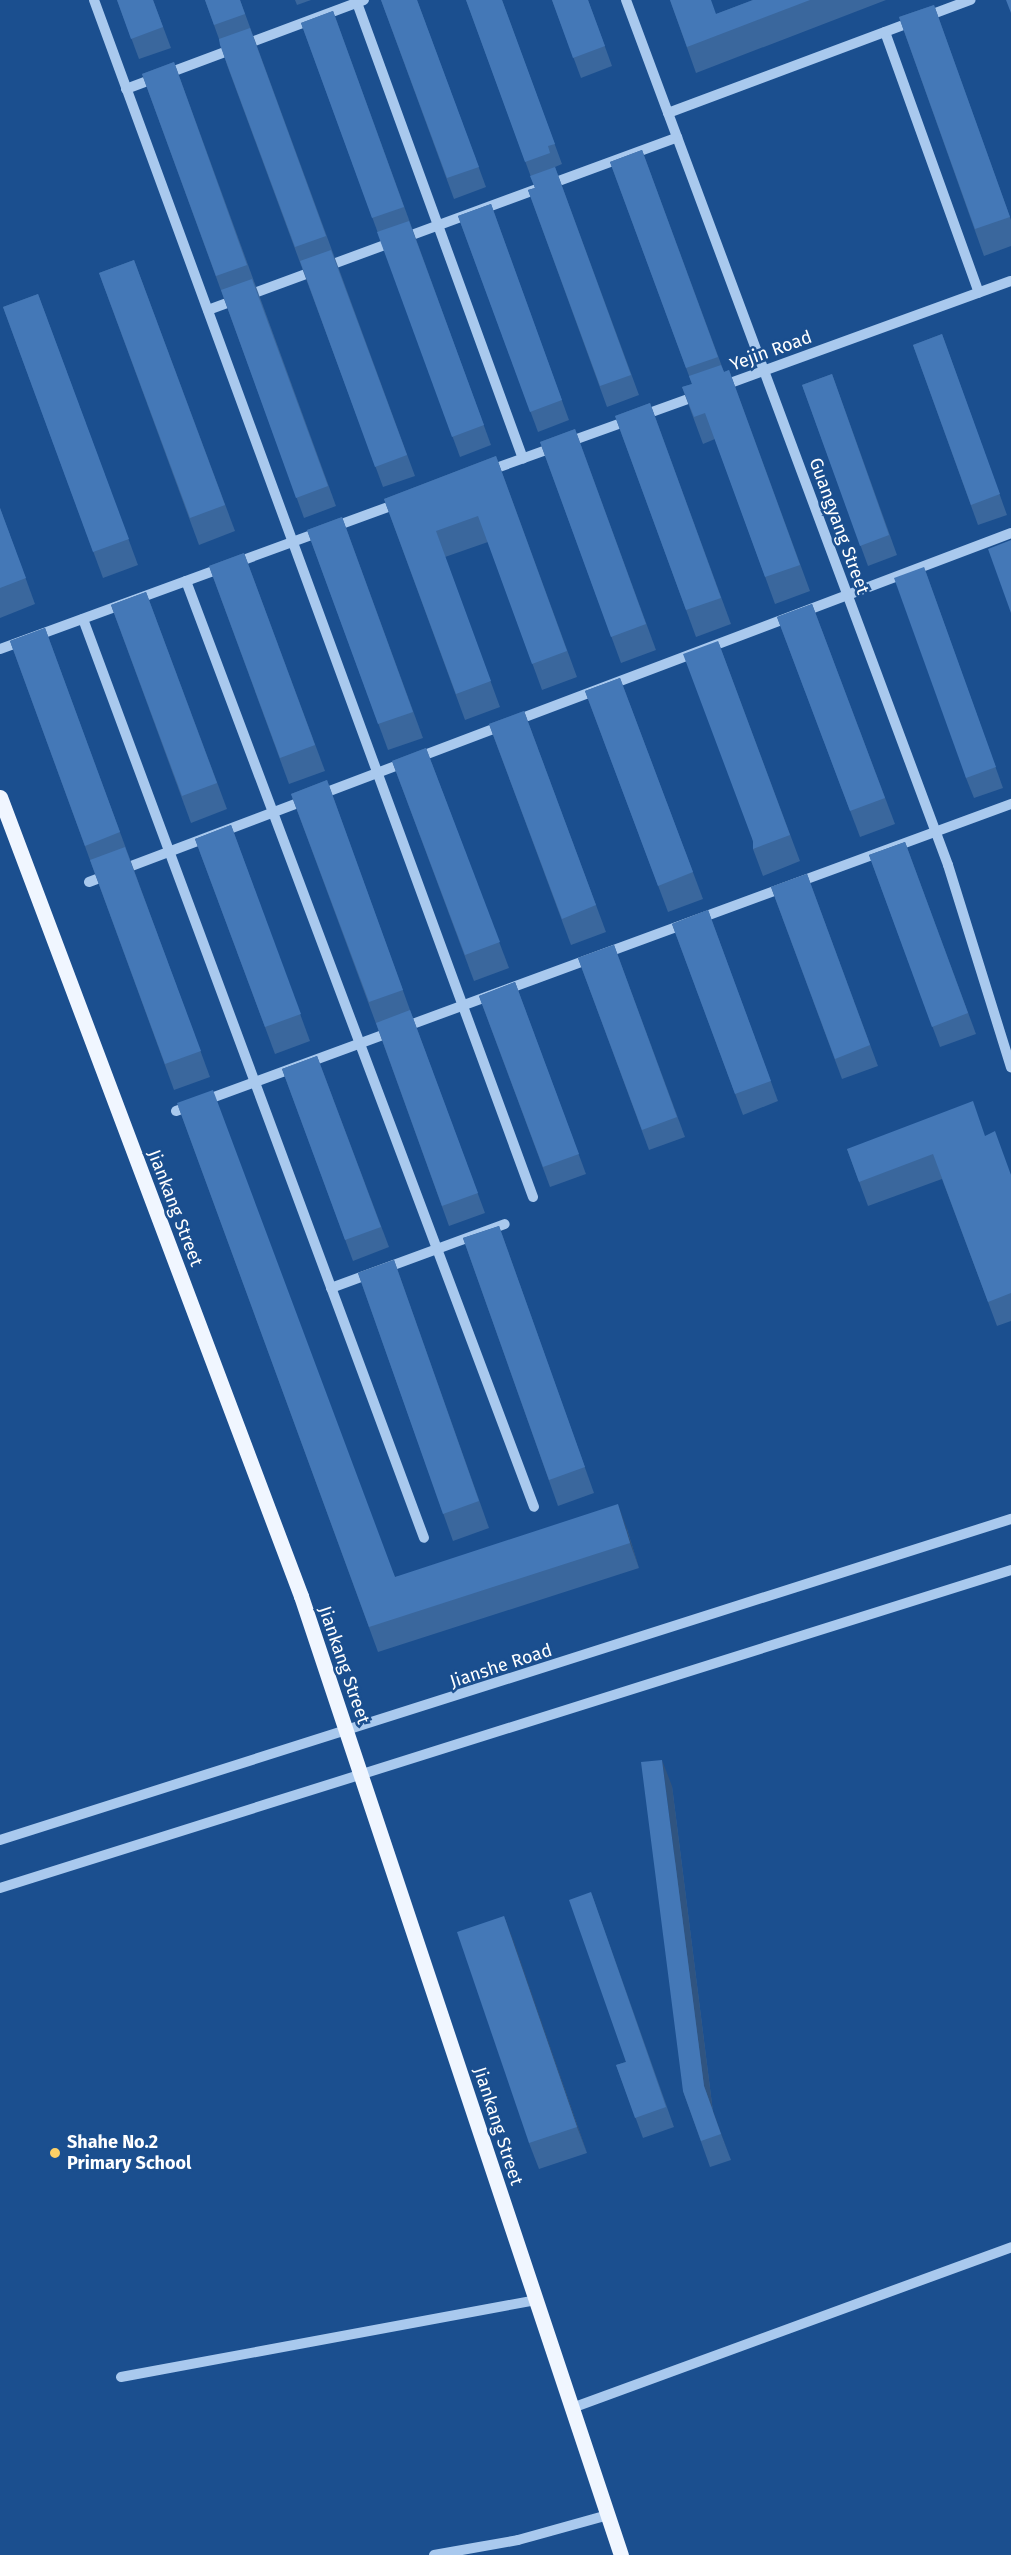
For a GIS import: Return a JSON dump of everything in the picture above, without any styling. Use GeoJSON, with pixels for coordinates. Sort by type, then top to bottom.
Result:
{"type":"FeatureCollection","features":[{"type":"Feature","properties":{"kind":"main road","name":"Jiankang Street"},"geometry":{"type":"LineString","coordinates":[[0,797],[301,1596],[621,2555]]}},
{"type":"Feature","properties":{"kind":"street"},"geometry":{"type":"LineString","coordinates":[[94,0],[533,1197]]}},
{"type":"Feature","properties":{"kind":"street","name":"Guangyang Street"},"geometry":{"type":"LineString","coordinates":[[626,0],[936,832],[1011,1067]]}},
{"type":"Feature","properties":{"kind":"street"},"geometry":{"type":"LineString","coordinates":[[668,113],[971,0]]}},
{"type":"Feature","properties":{"kind":"street"},"geometry":{"type":"LineString","coordinates":[[126,89],[359,1],[523,459]]}},
{"type":"Feature","properties":{"kind":"street"},"geometry":{"type":"LineString","coordinates":[[885,32],[979,293]]}},
{"type":"Feature","properties":{"kind":"street"},"geometry":{"type":"LineString","coordinates":[[208,310],[677,137]]}},
{"type":"Feature","properties":{"kind":"street","name":"Yejin Road"},"geometry":{"type":"LineString","coordinates":[[479,475],[1011,281]]}},
{"type":"Feature","properties":{"kind":"street"},"geometry":{"type":"LineString","coordinates":[[0,649],[414,498]]}},
{"type":"Feature","properties":{"kind":"street"},"geometry":{"type":"LineString","coordinates":[[89,882],[1011,533]]}},
{"type":"Feature","properties":{"kind":"street"},"geometry":{"type":"LineString","coordinates":[[186,581],[534,1507]]}},
{"type":"Feature","properties":{"kind":"street"},"geometry":{"type":"LineString","coordinates":[[82,619],[424,1538]]}},
{"type":"Feature","properties":{"kind":"street"},"geometry":{"type":"LineString","coordinates":[[176,1111],[1011,804]]}},
{"type":"Feature","properties":{"kind":"street"},"geometry":{"type":"LineString","coordinates":[[331,1288],[505,1224]]}},
{"type":"Feature","properties":{"kind":"street","name":"Jianshe Road"},"geometry":{"type":"LineString","coordinates":[[0,1840],[1011,1520]]}},
{"type":"Feature","properties":{"kind":"street"},"geometry":{"type":"LineString","coordinates":[[0,1888],[1011,1570]]}},
{"type":"Feature","properties":{"kind":"street"},"geometry":{"type":"LineString","coordinates":[[572,2408],[1011,2247]]}},
{"type":"Feature","properties":{"kind":"street"},"geometry":{"type":"LineString","coordinates":[[121,2377],[536,2300]]}},
{"type":"Feature","properties":{"kind":"street"},"geometry":{"type":"LineString","coordinates":[[434,2555],[502,2543],[608,2515]]}},
{"type":"Feature","properties":{"kind":"street"},"geometry":{"type":"LineString","coordinates":[[502,2543],[504,2555]]}},
{"type":"Feature","properties":{"kind":"building"},"geometry":{"type":"Polygon","coordinates":[[[117,0],[153,0],[163,27],[131,39],[117,0]]]}},
{"type":"Feature","properties":{"kind":"building"},"geometry":{"type":"Polygon","coordinates":[[[205,0],[240,0],[245,14],[214,25],[205,0]]]}},
{"type":"Feature","properties":{"kind":"building"},"geometry":{"type":"Polygon","coordinates":[[[381,0],[417,0],[479,167],[447,178],[381,0]]]}},
{"type":"Feature","properties":{"kind":"building"},"geometry":{"type":"Polygon","coordinates":[[[466,0],[502,0],[555,144],[548,146],[550,153],[525,162],[466,0]]]}},
{"type":"Feature","properties":{"kind":"building"},"geometry":{"type":"Polygon","coordinates":[[[552,0],[588,0],[605,46],[573,58],[552,0]]]}},
{"type":"Feature","properties":{"kind":"building"},"geometry":{"type":"Polygon","coordinates":[[[670,0],[711,0],[716,14],[753,0],[810,0],[687,47],[670,0]]]}},
{"type":"Feature","properties":{"kind":"building"},"geometry":{"type":"Polygon","coordinates":[[[1006,0],[1011,0],[1011,13],[1006,0]]]}},
{"type":"Feature","properties":{"kind":"building"},"geometry":{"type":"Polygon","coordinates":[[[934,5],[1010,217],[975,229],[899,17],[934,5]]]}},
{"type":"Feature","properties":{"kind":"building"},"geometry":{"type":"Polygon","coordinates":[[[333,11],[404,207],[372,218],[301,23],[333,11]]]}},
{"type":"Feature","properties":{"kind":"building"},"geometry":{"type":"Polygon","coordinates":[[[250,28],[326,236],[295,247],[220,45],[219,39],[250,28]]]}},
{"type":"Feature","properties":{"kind":"building"},"geometry":{"type":"Polygon","coordinates":[[[174,62],[247,265],[216,276],[142,74],[174,62]]]}},
{"type":"Feature","properties":{"kind":"building"},"geometry":{"type":"Polygon","coordinates":[[[642,150],[718,357],[686,368],[610,162],[642,150]]]}},
{"type":"Feature","properties":{"kind":"building"},"geometry":{"type":"Polygon","coordinates":[[[555,167],[631,375],[600,386],[528,190],[535,188],[530,176],[555,167]]]}},
{"type":"Feature","properties":{"kind":"building"},"geometry":{"type":"Polygon","coordinates":[[[491,204],[562,400],[530,412],[458,216],[491,204]]]}},
{"type":"Feature","properties":{"kind":"building"},"geometry":{"type":"Polygon","coordinates":[[[409,221],[484,425],[452,437],[377,232],[409,221]]]}},
{"type":"Feature","properties":{"kind":"building"},"geometry":{"type":"Polygon","coordinates":[[[331,250],[407,455],[375,467],[300,261],[331,250]]]}},
{"type":"Feature","properties":{"kind":"building"},"geometry":{"type":"Polygon","coordinates":[[[134,260],[225,505],[190,518],[99,273],[134,260]]]}},
{"type":"Feature","properties":{"kind":"building"},"geometry":{"type":"Polygon","coordinates":[[[252,279],[328,486],[296,498],[221,290],[252,279]]]}},
{"type":"Feature","properties":{"kind":"building"},"geometry":{"type":"Polygon","coordinates":[[[38,294],[129,539],[93,552],[3,307],[38,294]]]}},
{"type":"Feature","properties":{"kind":"building"},"geometry":{"type":"Polygon","coordinates":[[[942,334],[1000,494],[971,505],[913,345],[942,334]]]}},
{"type":"Feature","properties":{"kind":"building"},"geometry":{"type":"Polygon","coordinates":[[[721,365],[724,372],[729,370],[800,565],[765,577],[705,413],[694,417],[682,387],[692,384],[689,376],[721,365]]]}},
{"type":"Feature","properties":{"kind":"building"},"geometry":{"type":"Polygon","coordinates":[[[832,374],[889,535],[860,546],[802,385],[832,374]]]}},
{"type":"Feature","properties":{"kind":"building"},"geometry":{"type":"Polygon","coordinates":[[[650,403],[721,598],[686,610],[615,416],[650,403]]]}},
{"type":"Feature","properties":{"kind":"building"},"geometry":{"type":"Polygon","coordinates":[[[575,429],[646,624],[611,637],[540,442],[575,429]]]}},
{"type":"Feature","properties":{"kind":"building"},"geometry":{"type":"Polygon","coordinates":[[[496,456],[567,651],[532,664],[478,516],[436,531],[491,681],[456,694],[384,499],[496,456]]]}},
{"type":"Feature","properties":{"kind":"building"},"geometry":{"type":"Polygon","coordinates":[[[0,508],[26,578],[0,588],[0,508]]]}},
{"type":"Feature","properties":{"kind":"building"},"geometry":{"type":"Polygon","coordinates":[[[342,517],[413,712],[378,724],[307,530],[342,517]]]}},
{"type":"Feature","properties":{"kind":"building"},"geometry":{"type":"Polygon","coordinates":[[[1011,540],[1011,613],[988,549],[1011,540]]]}},
{"type":"Feature","properties":{"kind":"building"},"geometry":{"type":"Polygon","coordinates":[[[244,553],[315,745],[280,758],[209,566],[244,553]]]}},
{"type":"Feature","properties":{"kind":"building"},"geometry":{"type":"Polygon","coordinates":[[[924,567],[996,767],[966,778],[894,578],[924,567]]]}},
{"type":"Feature","properties":{"kind":"building"},"geometry":{"type":"Polygon","coordinates":[[[146,592],[217,783],[182,796],[111,605],[146,592]]]}},
{"type":"Feature","properties":{"kind":"building"},"geometry":{"type":"Polygon","coordinates":[[[812,604],[885,798],[850,811],[777,617],[812,604]]]}},
{"type":"Feature","properties":{"kind":"building"},"geometry":{"type":"Polygon","coordinates":[[[45,628],[120,832],[85,846],[10,641],[45,628]]]}},
{"type":"Feature","properties":{"kind":"building"},"geometry":{"type":"Polygon","coordinates":[[[718,641],[790,835],[753,849],[753,841],[683,654],[718,641]]]}},
{"type":"Feature","properties":{"kind":"building"},"geometry":{"type":"Polygon","coordinates":[[[620,678],[693,872],[658,886],[585,691],[620,678]]]}},
{"type":"Feature","properties":{"kind":"building"},"geometry":{"type":"Polygon","coordinates":[[[524,711],[596,905],[562,919],[489,724],[524,711]]]}},
{"type":"Feature","properties":{"kind":"building"},"geometry":{"type":"Polygon","coordinates":[[[426,748],[500,942],[465,955],[392,761],[426,748]]]}},
{"type":"Feature","properties":{"kind":"building"},"geometry":{"type":"Polygon","coordinates":[[[327,780],[403,990],[369,1002],[291,794],[327,780]]]}},
{"type":"Feature","properties":{"kind":"building"},"geometry":{"type":"Polygon","coordinates":[[[231,825],[301,1014],[265,1027],[195,839],[231,825]]]}},
{"type":"Feature","properties":{"kind":"building"},"geometry":{"type":"Polygon","coordinates":[[[905,842],[968,1013],[932,1027],[869,855],[905,842]]]}},
{"type":"Feature","properties":{"kind":"building"},"geometry":{"type":"Polygon","coordinates":[[[125,847],[201,1051],[165,1064],[90,860],[125,847]]]}},
{"type":"Feature","properties":{"kind":"building"},"geometry":{"type":"Polygon","coordinates":[[[807,874],[870,1045],[835,1059],[771,887],[807,874]]]}},
{"type":"Feature","properties":{"kind":"building"},"geometry":{"type":"Polygon","coordinates":[[[708,910],[771,1081],[735,1094],[672,924],[708,910]]]}},
{"type":"Feature","properties":{"kind":"building"},"geometry":{"type":"Polygon","coordinates":[[[614,945],[677,1117],[642,1130],[578,958],[614,945]]]}},
{"type":"Feature","properties":{"kind":"building"},"geometry":{"type":"Polygon","coordinates":[[[515,982],[579,1154],[543,1167],[479,996],[515,982]]]}},
{"type":"Feature","properties":{"kind":"building"},"geometry":{"type":"Polygon","coordinates":[[[410,1010],[478,1193],[442,1206],[376,1023],[410,1010]]]}},
{"type":"Feature","properties":{"kind":"building"},"geometry":{"type":"Polygon","coordinates":[[[317,1056],[381,1227],[345,1240],[282,1069],[317,1056]]]}},
{"type":"Feature","properties":{"kind":"building"},"geometry":{"type":"Polygon","coordinates":[[[213,1090],[395,1577],[618,1504],[630,1543],[369,1627],[177,1103],[213,1090]]]}},
{"type":"Feature","properties":{"kind":"building"},"geometry":{"type":"Polygon","coordinates":[[[973,1101],[985,1136],[995,1131],[1011,1175],[1011,1293],[988,1302],[933,1154],[859,1182],[847,1149],[973,1101]]]}},
{"type":"Feature","properties":{"kind":"building"},"geometry":{"type":"Polygon","coordinates":[[[499,1226],[585,1467],[549,1480],[463,1238],[499,1226]]]}},
{"type":"Feature","properties":{"kind":"building"},"geometry":{"type":"Polygon","coordinates":[[[394,1260],[479,1501],[443,1514],[358,1273],[394,1260]]]}},
{"type":"Feature","properties":{"kind":"building"},"geometry":{"type":"Polygon","coordinates":[[[662,1760],[704,2086],[721,2134],[701,2141],[683,2091],[641,1762],[662,1760]]]}},
{"type":"Feature","properties":{"kind":"building"},"geometry":{"type":"Polygon","coordinates":[[[591,1892],[666,2107],[635,2118],[616,2065],[626,2062],[569,1900],[591,1892]]]}},
{"type":"Feature","properties":{"kind":"building"},"geometry":{"type":"Polygon","coordinates":[[[504,1916],[577,2127],[529,2143],[457,1932],[504,1916]]]}},
{"type":"Feature","properties":{"kind":"place","name":"Shahe No.2 Primary School"},"geometry":{"type":"Point","coordinates":[55,2153]}}]}
